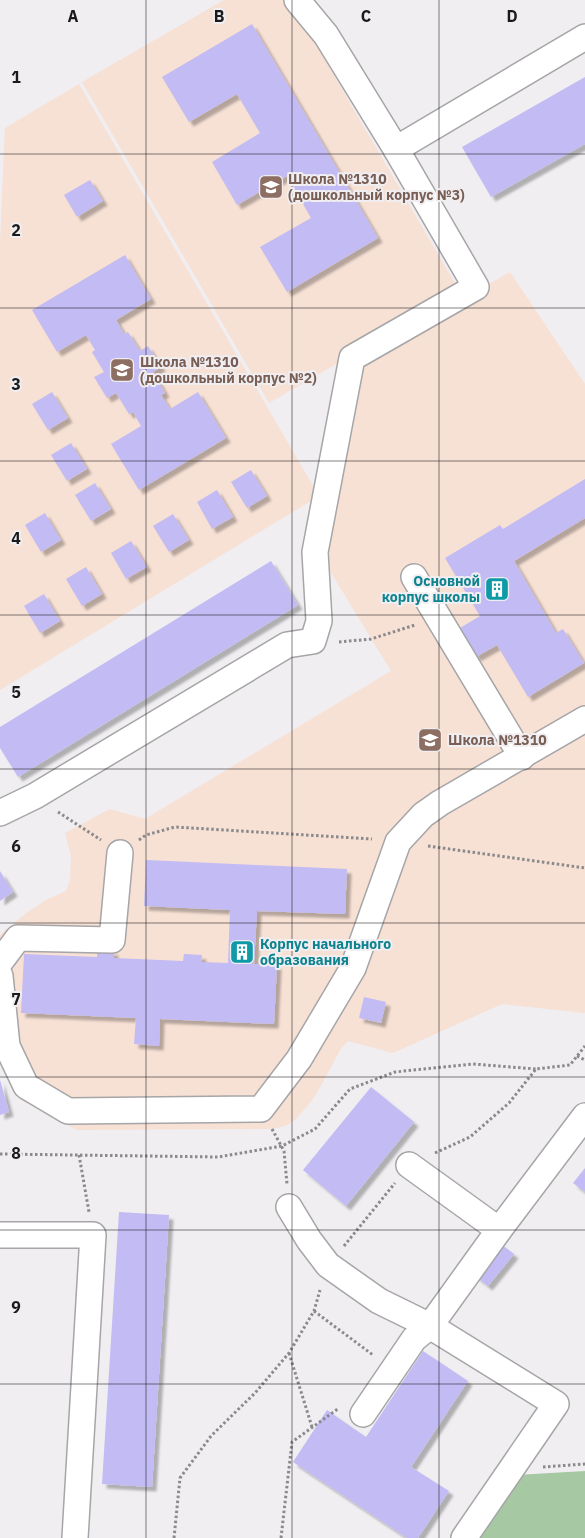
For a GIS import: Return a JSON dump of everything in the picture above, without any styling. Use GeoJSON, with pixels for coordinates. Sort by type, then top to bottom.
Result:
{"type":"FeatureCollection","features":[{"type":"Feature","properties":{"kind":"lane"},"geometry":{"type":"LineString","coordinates":[[0,814],[35,796],[287,645],[313,641],[319,621],[315,552],[352,358],[476,287],[396,149],[326,35],[297,0]]}},
{"type":"Feature","properties":{"kind":"lane"},"geometry":{"type":"LineString","coordinates":[[396,149],[585,37]]}},
{"type":"Feature","properties":{"kind":"lane"},"geometry":{"type":"LineString","coordinates":[[414,577],[522,757]]}},
{"type":"Feature","properties":{"kind":"lane"},"geometry":{"type":"LineString","coordinates":[[0,976],[7,1046],[26,1086],[68,1111],[261,1109],[299,1059],[353,968],[398,842],[423,815],[440,803],[522,757],[585,718]]}},
{"type":"Feature","properties":{"kind":"lane"},"geometry":{"type":"LineString","coordinates":[[0,962],[18,938],[112,940],[120,853]]}},
{"type":"Feature","properties":{"kind":"lane"},"geometry":{"type":"LineString","coordinates":[[354,1409],[393,1369],[414,1339],[430,1326],[585,1116]]}},
{"type":"Feature","properties":{"kind":"lane"},"geometry":{"type":"LineString","coordinates":[[409,1165],[499,1230]]}},
{"type":"Feature","properties":{"kind":"lane"},"geometry":{"type":"LineString","coordinates":[[289,1207],[309,1240],[328,1265],[378,1301],[430,1326],[556,1404],[464,1538]]}},
{"type":"Feature","properties":{"kind":"lane"},"geometry":{"type":"LineString","coordinates":[[0,1235],[93,1234],[75,1538]]}},
{"type":"Feature","properties":{"kind":"path"},"geometry":{"type":"LineString","coordinates":[[313,641],[371,640],[438,618]]}},
{"type":"Feature","properties":{"kind":"path"},"geometry":{"type":"LineString","coordinates":[[35,796],[120,853],[146,835],[175,827],[398,842],[585,868]]}},
{"type":"Feature","properties":{"kind":"path"},"geometry":{"type":"LineString","coordinates":[[0,1154],[218,1157],[282,1146],[315,1129],[350,1089],[395,1072],[473,1064],[536,1069],[570,1065],[585,1046]]}},
{"type":"Feature","properties":{"kind":"path"},"geometry":{"type":"LineString","coordinates":[[577,1056],[585,1060]]}},
{"type":"Feature","properties":{"kind":"path"},"geometry":{"type":"LineString","coordinates":[[174,1538],[180,1478],[211,1436],[255,1393],[289,1353],[314,1311],[328,1265],[409,1165],[470,1137],[509,1103],[536,1069]]}},
{"type":"Feature","properties":{"kind":"path"},"geometry":{"type":"LineString","coordinates":[[261,1109],[284,1151],[289,1207]]}},
{"type":"Feature","properties":{"kind":"path"},"geometry":{"type":"LineString","coordinates":[[78,1155],[93,1234]]}},
{"type":"Feature","properties":{"kind":"path"},"geometry":{"type":"LineString","coordinates":[[314,1311],[348,1338],[393,1369]]}},
{"type":"Feature","properties":{"kind":"path"},"geometry":{"type":"LineString","coordinates":[[289,1353],[312,1427]]}},
{"type":"Feature","properties":{"kind":"path"},"geometry":{"type":"LineString","coordinates":[[281,1538],[292,1442],[312,1427],[354,1409]]}},
{"type":"Feature","properties":{"kind":"path"},"geometry":{"type":"LineString","coordinates":[[512,1468],[585,1464]]}},
{"type":"Feature","properties":{"kind":"shaded area","name":"Школа №1310 (дошкольный корпус №3)"},"geometry":{"type":"Polygon","coordinates":[[[224,0],[290,0],[460,292],[269,403],[82,82],[224,0]]]}},
{"type":"Feature","properties":{"kind":"shaded area","name":"Школа №1310 (дошкольный корпус №2)"},"geometry":{"type":"Polygon","coordinates":[[[79,84],[319,496],[0,690],[0,243],[5,128],[79,84]]]}},
{"type":"Feature","properties":{"kind":"shaded area","name":"Школа №1310"},"geometry":{"type":"Polygon","coordinates":[[[510,272],[585,384],[585,1013],[502,1004],[393,1053],[348,1041],[340,1050],[311,1102],[295,1120],[285,1126],[272,1129],[77,1130],[21,1100],[0,1051],[0,935],[25,914],[46,900],[66,891],[70,880],[71,856],[65,833],[110,809],[145,819],[391,671],[319,553],[356,361],[510,272]]]}},
{"type":"Feature","properties":{"kind":"green space"},"geometry":{"type":"Polygon","coordinates":[[[585,1471],[585,1538],[473,1538],[516,1475],[585,1471]]]}},
{"type":"Feature","properties":{"kind":"building"},"geometry":{"type":"Polygon","coordinates":[[[252,24],[378,238],[287,292],[260,247],[311,218],[287,176],[237,205],[212,162],[260,133],[237,94],[189,122],[162,77],[252,24]]]}},
{"type":"Feature","properties":{"kind":"building"},"geometry":{"type":"Polygon","coordinates":[[[585,77],[585,144],[491,197],[462,147],[585,77]]]}},
{"type":"Feature","properties":{"kind":"building"},"geometry":{"type":"Polygon","coordinates":[[[90,180],[103,201],[77,217],[64,195],[90,180]]]}},
{"type":"Feature","properties":{"kind":"building"},"geometry":{"type":"Polygon","coordinates":[[[125,255],[151,299],[116,320],[124,334],[128,332],[140,351],[148,346],[161,367],[153,372],[165,393],[161,395],[170,409],[198,392],[226,438],[139,490],[111,444],[141,426],[133,412],[129,414],[116,393],[107,398],[94,377],[104,372],[92,352],[95,350],[86,335],[57,352],[32,310],[125,255]]]}},
{"type":"Feature","properties":{"kind":"building"},"geometry":{"type":"Polygon","coordinates":[[[52,392],[68,418],[48,430],[32,404],[52,392]]]}},
{"type":"Feature","properties":{"kind":"building"},"geometry":{"type":"Polygon","coordinates":[[[71,443],[87,469],[67,481],[51,455],[71,443]]]}},
{"type":"Feature","properties":{"kind":"building"},"geometry":{"type":"Polygon","coordinates":[[[251,470],[267,496],[247,508],[231,482],[251,470]]]}},
{"type":"Feature","properties":{"kind":"building","name":"Основной корпус школы"},"geometry":{"type":"Polygon","coordinates":[[[585,479],[585,518],[514,561],[556,633],[563,629],[584,663],[528,697],[497,645],[476,657],[460,628],[480,616],[445,558],[500,525],[503,529],[585,479]]]}},
{"type":"Feature","properties":{"kind":"building"},"geometry":{"type":"Polygon","coordinates":[[[95,483],[111,509],[91,521],[75,495],[95,483]]]}},
{"type":"Feature","properties":{"kind":"building"},"geometry":{"type":"Polygon","coordinates":[[[217,490],[233,517],[212,529],[197,502],[217,490]]]}},
{"type":"Feature","properties":{"kind":"building"},"geometry":{"type":"Polygon","coordinates":[[[45,513],[61,540],[41,552],[25,525],[45,513]]]}},
{"type":"Feature","properties":{"kind":"building"},"geometry":{"type":"Polygon","coordinates":[[[173,514],[189,540],[169,552],[153,526],[173,514]]]}},
{"type":"Feature","properties":{"kind":"building"},"geometry":{"type":"Polygon","coordinates":[[[131,541],[147,567],[126,579],[111,553],[131,541]]]}},
{"type":"Feature","properties":{"kind":"building"},"geometry":{"type":"Polygon","coordinates":[[[271,561],[298,605],[18,777],[0,748],[0,727],[271,561]]]}},
{"type":"Feature","properties":{"kind":"building"},"geometry":{"type":"Polygon","coordinates":[[[86,567],[102,594],[82,606],[66,579],[86,567]]]}},
{"type":"Feature","properties":{"kind":"building"},"geometry":{"type":"Polygon","coordinates":[[[44,594],[60,621],[40,633],[24,606],[44,594]]]}},
{"type":"Feature","properties":{"kind":"building","name":"Корпус начального образования"},"geometry":{"type":"Polygon","coordinates":[[[146,860],[347,869],[345,914],[257,911],[254,964],[277,965],[274,1024],[160,1019],[159,1046],[134,1044],[136,1018],[21,1013],[24,954],[97,957],[97,950],[114,951],[114,958],[183,961],[184,954],[202,955],[201,962],[228,963],[230,910],[144,906],[146,860]]]}},
{"type":"Feature","properties":{"kind":"building"},"geometry":{"type":"Polygon","coordinates":[[[0,871],[13,892],[0,901],[0,871]]]}},
{"type":"Feature","properties":{"kind":"building"},"geometry":{"type":"Polygon","coordinates":[[[364,997],[386,1002],[381,1023],[359,1018],[364,997]]]}},
{"type":"Feature","properties":{"kind":"building"},"geometry":{"type":"Polygon","coordinates":[[[0,1080],[9,1112],[0,1115],[0,1080]]]}},
{"type":"Feature","properties":{"kind":"building"},"geometry":{"type":"Polygon","coordinates":[[[371,1087],[414,1122],[346,1206],[303,1170],[371,1087]]]}},
{"type":"Feature","properties":{"kind":"building"},"geometry":{"type":"Polygon","coordinates":[[[585,1168],[585,1192],[573,1183],[585,1168]]]}},
{"type":"Feature","properties":{"kind":"building"},"geometry":{"type":"Polygon","coordinates":[[[119,1212],[169,1215],[152,1487],[102,1484],[119,1212]]]}},
{"type":"Feature","properties":{"kind":"building"},"geometry":{"type":"Polygon","coordinates":[[[498,1242],[514,1254],[488,1286],[473,1274],[498,1242]]]}},
{"type":"Feature","properties":{"kind":"building"},"geometry":{"type":"Polygon","coordinates":[[[423,1351],[468,1381],[411,1467],[449,1491],[418,1538],[407,1538],[293,1462],[327,1410],[366,1437],[423,1351]]]}},
{"type":"Feature","properties":{"kind":"place","name":"Школа №1310 (дошкольный корпус №3)"},"geometry":{"type":"Point","coordinates":[271,187]}},
{"type":"Feature","properties":{"kind":"place","name":"Школа №1310 (дошкольный корпус №2)"},"geometry":{"type":"Point","coordinates":[122,370]}},
{"type":"Feature","properties":{"kind":"place","name":"Основной корпус школы"},"geometry":{"type":"Point","coordinates":[497,589]}},
{"type":"Feature","properties":{"kind":"place","name":"Школа №1310"},"geometry":{"type":"Point","coordinates":[430,740]}},
{"type":"Feature","properties":{"kind":"place","name":"Корпус начального образования"},"geometry":{"type":"Point","coordinates":[242,952]}}]}
